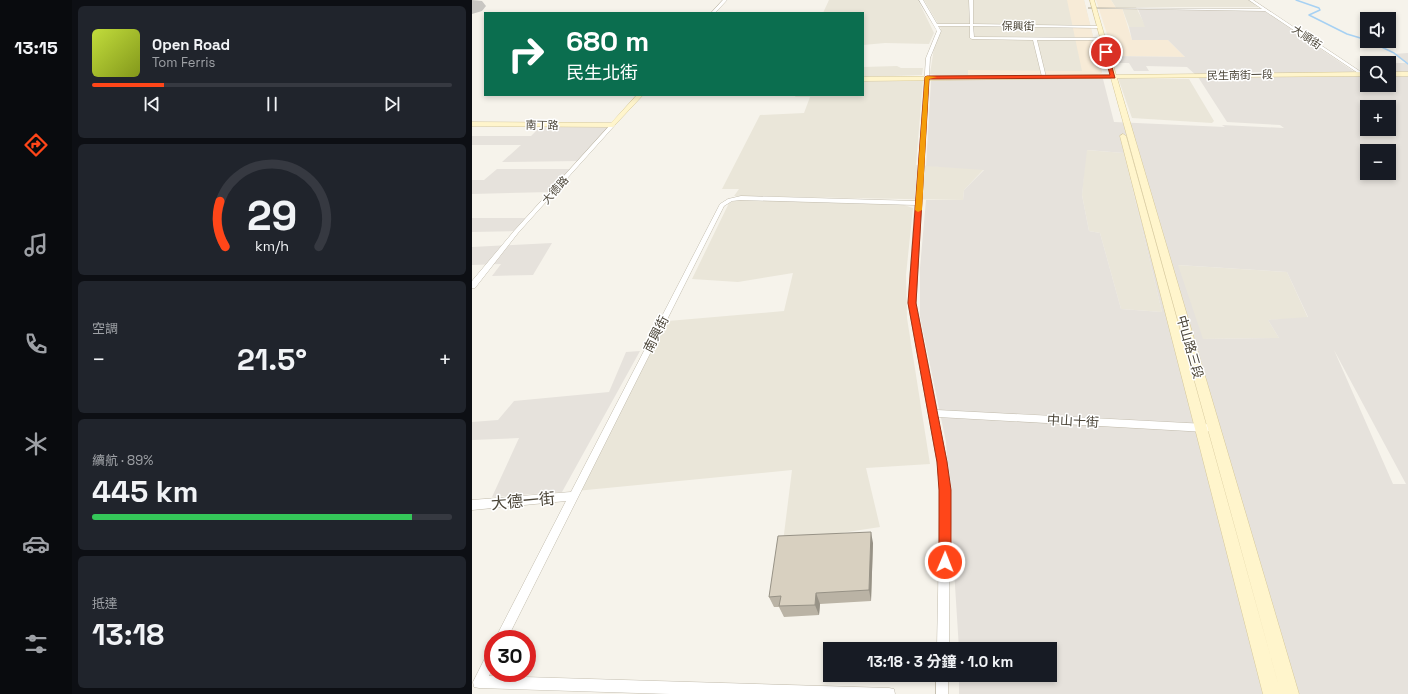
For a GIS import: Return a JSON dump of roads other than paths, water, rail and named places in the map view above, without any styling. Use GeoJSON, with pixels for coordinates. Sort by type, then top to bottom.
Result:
{"type":"FeatureCollection","features":[{"type":"Feature","properties":{"kind":"main road","name":"中山路三段"},"geometry":{"type":"LineString","coordinates":[[1091,4],[1200,428],[1272,694]]}},
{"type":"Feature","properties":{"kind":"main road","name":"民生南街一段"},"geometry":{"type":"LineString","coordinates":[[864,79],[927,77],[1110,77],[1360,74]]}},
{"type":"Feature","properties":{"kind":"main road"},"geometry":{"type":"LineString","coordinates":[[1396,74],[1408,74]]}},
{"type":"Feature","properties":{"kind":"main road","name":"中山路三段"},"geometry":{"type":"LineString","coordinates":[[1110,77],[1290,694]]}},
{"type":"Feature","properties":{"kind":"main road","name":"大德路"},"geometry":{"type":"LineString","coordinates":[[613,125],[639,96]]}},
{"type":"Feature","properties":{"kind":"main road"},"geometry":{"type":"LineString","coordinates":[[581,125],[604,122],[622,114]]}},
{"type":"Feature","properties":{"kind":"main road","name":"南丁路"},"geometry":{"type":"LineString","coordinates":[[472,124],[613,125]]}},
{"type":"Feature","properties":{"kind":"street"},"geometry":{"type":"LineString","coordinates":[[714,12],[725,0]]}},
{"type":"Feature","properties":{"kind":"street"},"geometry":{"type":"LineString","coordinates":[[921,0],[939,31],[929,56],[912,303],[933,413],[945,490],[943,642]]}},
{"type":"Feature","properties":{"kind":"street"},"geometry":{"type":"LineString","coordinates":[[971,0],[972,38],[1100,39]]}},
{"type":"Feature","properties":{"kind":"street","name":"大順街"},"geometry":{"type":"LineString","coordinates":[[1251,0],[1360,71]]}},
{"type":"Feature","properties":{"kind":"street"},"geometry":{"type":"LineString","coordinates":[[1091,4],[1266,10]]}},
{"type":"Feature","properties":{"kind":"street","name":"保興街"},"geometry":{"type":"LineString","coordinates":[[936,25],[1097,27]]}},
{"type":"Feature","properties":{"kind":"street"},"geometry":{"type":"LineString","coordinates":[[1035,39],[1044,77]]}},
{"type":"Feature","properties":{"kind":"street","name":"大德路"},"geometry":{"type":"LineString","coordinates":[[472,286],[516,232],[613,125]]}},
{"type":"Feature","properties":{"kind":"street","name":"南興街"},"geometry":{"type":"LineString","coordinates":[[506,630],[722,205],[730,200],[742,198],[918,203]]}},
{"type":"Feature","properties":{"kind":"street","name":"中山十街"},"geometry":{"type":"LineString","coordinates":[[933,413],[1213,429]]}},
{"type":"Feature","properties":{"kind":"street","name":"大德一街"},"geometry":{"type":"LineString","coordinates":[[472,505],[574,496]]}},
{"type":"Feature","properties":{"kind":"street"},"geometry":{"type":"LineString","coordinates":[[484,672],[479,682],[889,694]]}},
{"type":"Feature","properties":{"kind":"street"},"geometry":{"type":"LineString","coordinates":[[942,682],[942,694]]}},
{"type":"Feature","properties":{"kind":"waterway"},"geometry":{"type":"LineString","coordinates":[[1296,0],[1319,8],[1320,10],[1309,15],[1347,34],[1360,38]]}},
{"type":"Feature","properties":{"kind":"waterway"},"geometry":{"type":"LineString","coordinates":[[1384,48],[1394,53],[1408,64]]}}]}
